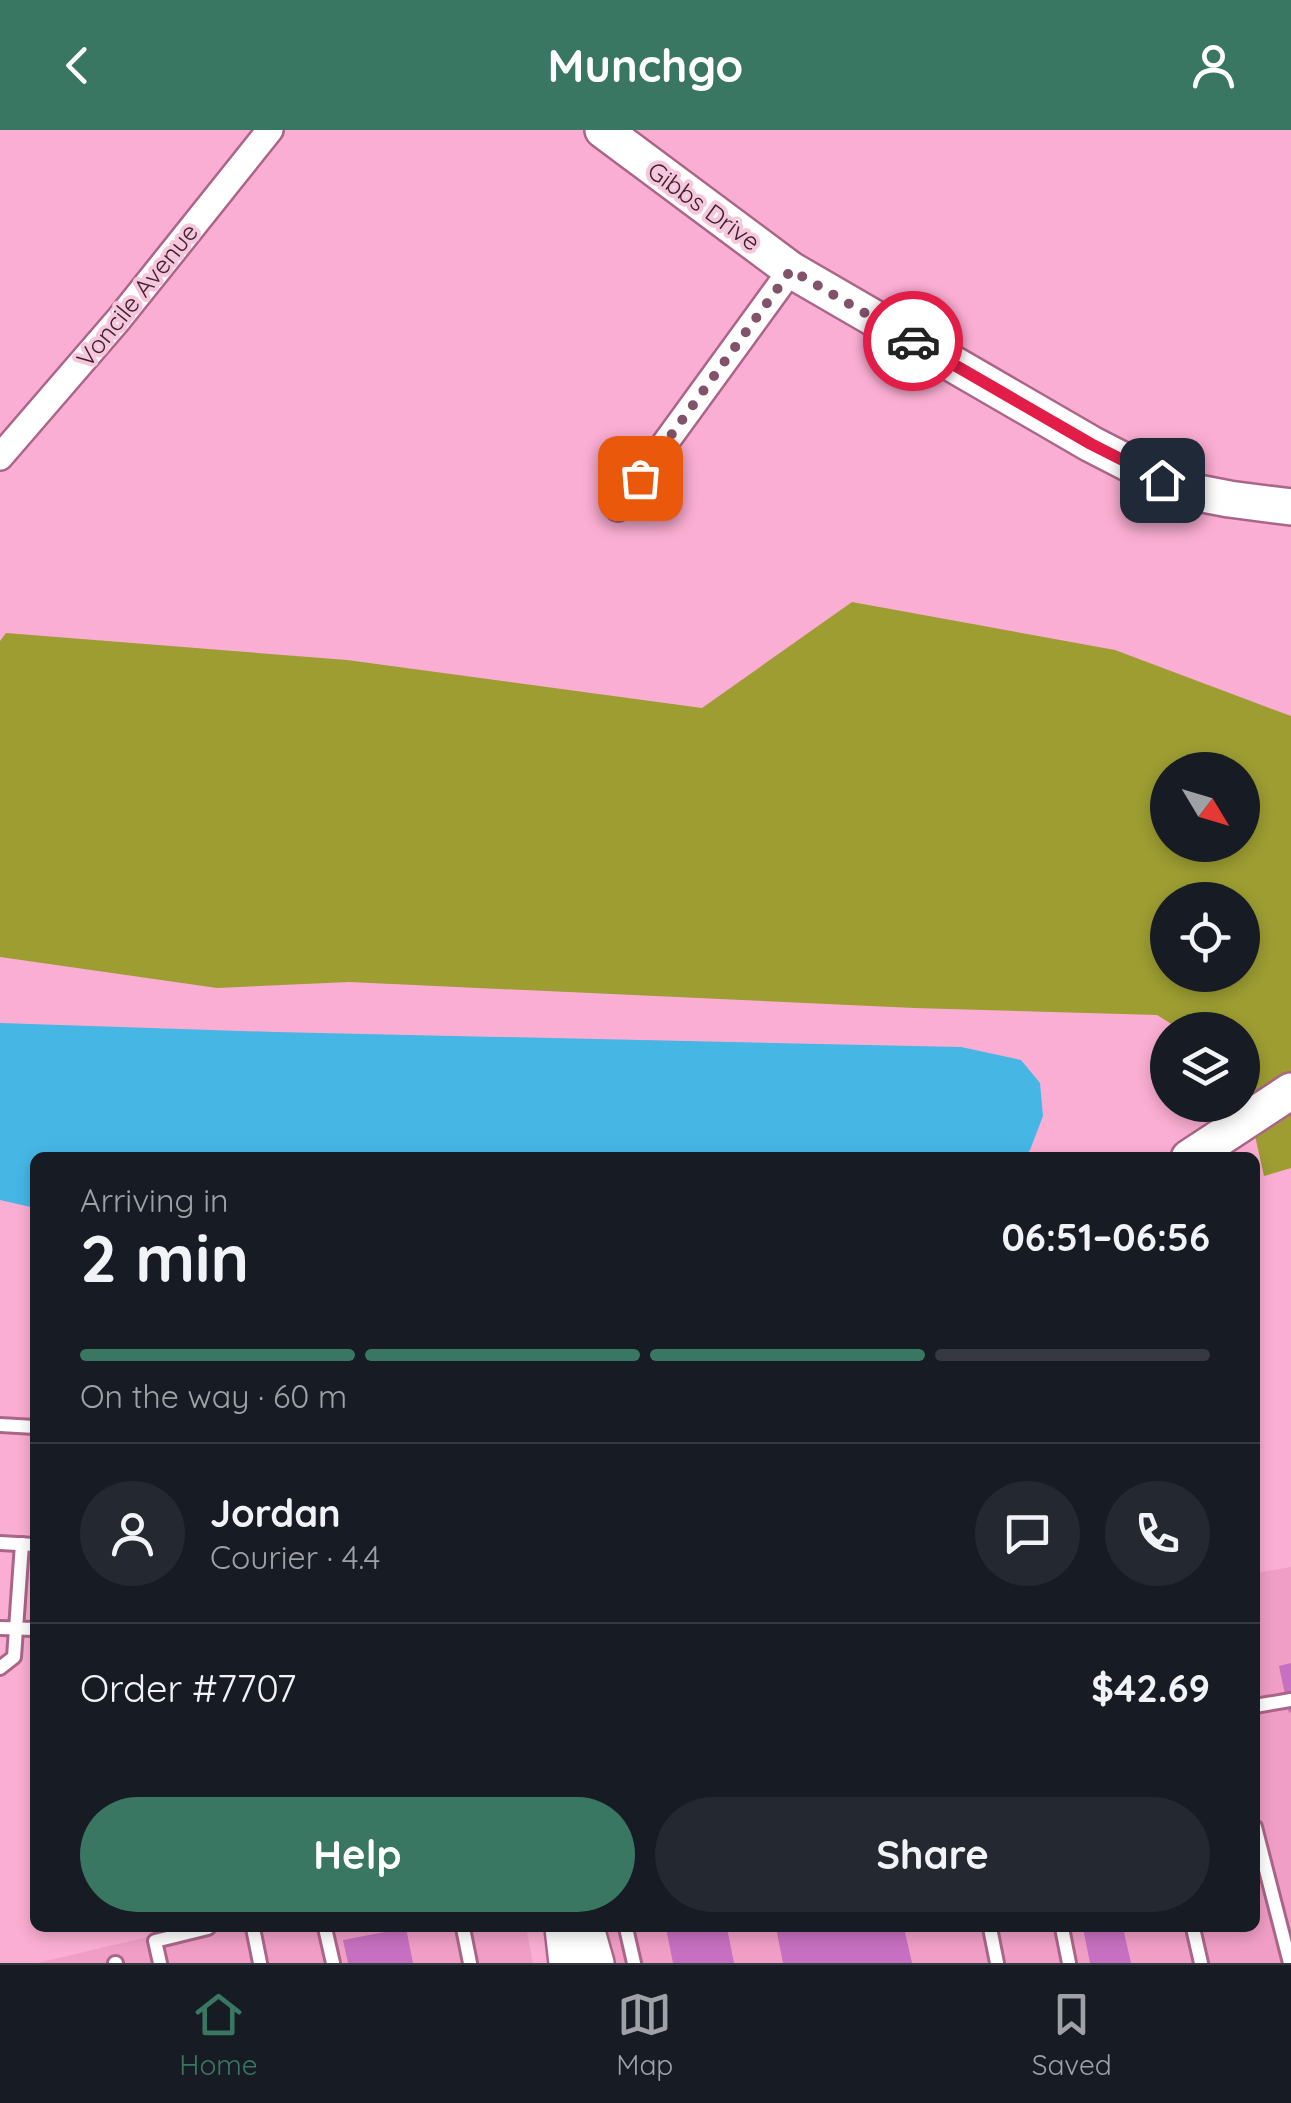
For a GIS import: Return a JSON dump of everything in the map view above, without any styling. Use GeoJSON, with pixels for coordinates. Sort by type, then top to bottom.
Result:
{"type":"FeatureCollection","features":[{"type":"Feature","properties":{"kind":"street","name":"Voncile Avenue"},"geometry":{"type":"LineString","coordinates":[[0,457],[119,319],[270,130]]}},
{"type":"Feature","properties":{"kind":"street","name":"Gibbs Drive"},"geometry":{"type":"LineString","coordinates":[[603,130],[791,270],[1091,444],[1162,480],[1214,496],[1291,507]]}},
{"type":"Feature","properties":{"kind":"street"},"geometry":{"type":"LineString","coordinates":[[618,508],[791,270]]}},
{"type":"Feature","properties":{"kind":"street"},"geometry":{"type":"LineString","coordinates":[[1198,1152],[1291,1090]]}},
{"type":"Feature","properties":{"kind":"street"},"geometry":{"type":"LineString","coordinates":[[563,1932],[567,1963]]}},
{"type":"Feature","properties":{"kind":"street"},"geometry":{"type":"LineString","coordinates":[[587,1932],[596,1963]]}},
{"type":"Feature","properties":{"kind":"lane"},"geometry":{"type":"LineString","coordinates":[[0,1425],[30,1427]]}},
{"type":"Feature","properties":{"kind":"lane"},"geometry":{"type":"LineString","coordinates":[[0,1543],[28,1545],[14,1657],[0,1668]]}},
{"type":"Feature","properties":{"kind":"lane"},"geometry":{"type":"LineString","coordinates":[[0,1628],[30,1629]]}},
{"type":"Feature","properties":{"kind":"lane"},"geometry":{"type":"LineString","coordinates":[[1260,1705],[1291,1700]]}},
{"type":"Feature","properties":{"kind":"lane"},"geometry":{"type":"LineString","coordinates":[[1260,1846],[1290,1963]]}},
{"type":"Feature","properties":{"kind":"lane"},"geometry":{"type":"LineString","coordinates":[[160,1963],[155,1942],[193,1932]]}},
{"type":"Feature","properties":{"kind":"lane"},"geometry":{"type":"LineString","coordinates":[[254,1932],[260,1963]]}},
{"type":"Feature","properties":{"kind":"lane"},"geometry":{"type":"LineString","coordinates":[[326,1932],[336,1963]]}},
{"type":"Feature","properties":{"kind":"lane"},"geometry":{"type":"LineString","coordinates":[[335,1932],[336,1963]]}},
{"type":"Feature","properties":{"kind":"lane"},"geometry":{"type":"LineString","coordinates":[[464,1932],[470,1963]]}},
{"type":"Feature","properties":{"kind":"lane"},"geometry":{"type":"LineString","coordinates":[[627,1932],[634,1963]]}},
{"type":"Feature","properties":{"kind":"lane"},"geometry":{"type":"LineString","coordinates":[[991,1932],[997,1963]]}},
{"type":"Feature","properties":{"kind":"lane"},"geometry":{"type":"LineString","coordinates":[[1063,1932],[1068,1963]]}},
{"type":"Feature","properties":{"kind":"lane"},"geometry":{"type":"LineString","coordinates":[[1195,1932],[1200,1963]]}},
{"type":"Feature","properties":{"kind":"shaded area"},"geometry":{"type":"Polygon","coordinates":[[[852,602],[1115,650],[1291,716],[1291,1168],[1264,1176],[1252,1122],[1260,1122],[1260,1012],[1150,1015],[914,1008],[349,982],[217,988],[0,957],[0,641],[6,633],[347,660],[702,708],[852,602]]]}},
{"type":"Feature","properties":{"kind":"shaded area"},"geometry":{"type":"Polygon","coordinates":[[[1291,1567],[1291,1963],[616,1963],[608,1932],[1260,1932],[1260,1572],[1291,1567]]]}},
{"type":"Feature","properties":{"kind":"shaded area"},"geometry":{"type":"Polygon","coordinates":[[[169,1932],[527,1932],[533,1963],[37,1963],[169,1932]]]}},
{"type":"Feature","properties":{"kind":"water"},"geometry":{"type":"Polygon","coordinates":[[[0,1023],[961,1047],[1021,1060],[1040,1083],[1043,1116],[1028,1152],[30,1152],[30,1207],[0,1200],[0,1023]]]}},
{"type":"Feature","properties":{"kind":"building"},"geometry":{"type":"Polygon","coordinates":[[[1291,1663],[1291,1712],[1289,1713],[1279,1666],[1291,1663]]]}},
{"type":"Feature","properties":{"kind":"building"},"geometry":{"type":"Polygon","coordinates":[[[407,1932],[413,1963],[348,1963],[343,1940],[407,1932]]]}},
{"type":"Feature","properties":{"kind":"building"},"geometry":{"type":"Polygon","coordinates":[[[667,1932],[728,1932],[734,1963],[673,1963],[667,1932]]]}},
{"type":"Feature","properties":{"kind":"building"},"geometry":{"type":"Polygon","coordinates":[[[777,1932],[905,1932],[912,1963],[783,1963],[777,1932]]]}},
{"type":"Feature","properties":{"kind":"building"},"geometry":{"type":"Polygon","coordinates":[[[1084,1932],[1124,1932],[1131,1963],[1090,1963],[1084,1932]]]}},
{"type":"Feature","properties":{"kind":"way so far"},"geometry":{"type":"LineString","coordinates":[[640,478],[791,270],[913,341]]}},
{"type":"Feature","properties":{"kind":"route"},"geometry":{"type":"LineString","coordinates":[[913,341],[1091,444],[1162,480]]}}]}
